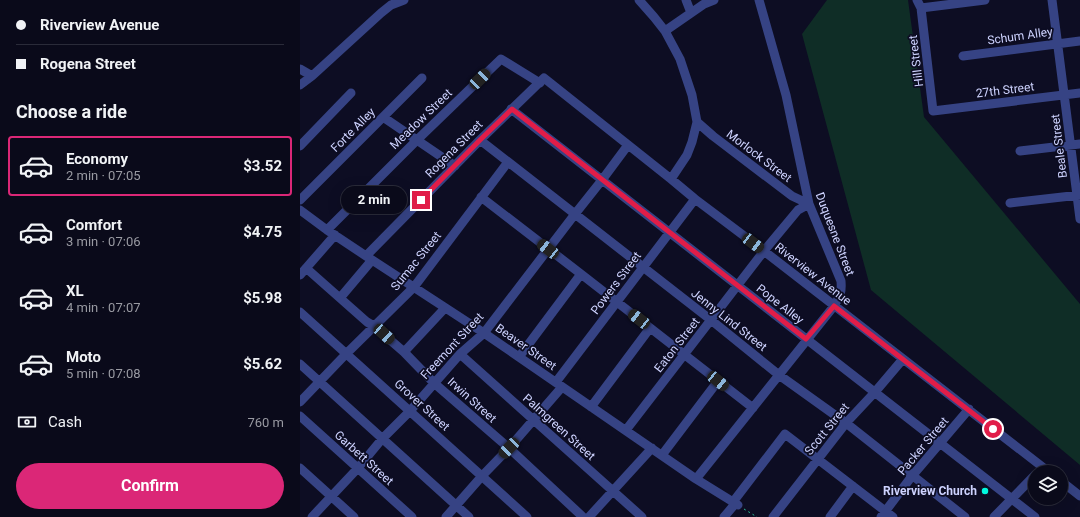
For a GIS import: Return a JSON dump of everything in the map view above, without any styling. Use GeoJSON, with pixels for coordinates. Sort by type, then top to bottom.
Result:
{"type":"FeatureCollection","features":[{"type":"Feature","properties":{"kind":"street"},"geometry":{"type":"LineString","coordinates":[[300,85],[312,76],[381,13],[391,5],[402,0]]}},
{"type":"Feature","properties":{"kind":"street"},"geometry":{"type":"LineString","coordinates":[[639,0],[665,31],[680,59],[692,94],[697,122],[687,155],[671,179]]}},
{"type":"Feature","properties":{"kind":"street"},"geometry":{"type":"LineString","coordinates":[[686,0],[691,13]]}},
{"type":"Feature","properties":{"kind":"street"},"geometry":{"type":"LineString","coordinates":[[665,31],[704,4],[714,0]]}},
{"type":"Feature","properties":{"kind":"street","name":"Duquesne Street"},"geometry":{"type":"LineString","coordinates":[[696,479],[806,339],[834,306],[841,295],[842,288],[841,281],[809,204],[786,95],[760,0]]}},
{"type":"Feature","properties":{"kind":"street"},"geometry":{"type":"LineString","coordinates":[[919,4],[985,0]]}},
{"type":"Feature","properties":{"kind":"street","name":"Beale Street"},"geometry":{"type":"LineString","coordinates":[[1052,0],[1064,95],[1076,144],[1080,219]]}},
{"type":"Feature","properties":{"kind":"street","name":"Hill Street"},"geometry":{"type":"LineString","coordinates":[[919,4],[933,111]]}},
{"type":"Feature","properties":{"kind":"street","name":"Schum Alley"},"geometry":{"type":"LineString","coordinates":[[963,56],[1080,41]]}},
{"type":"Feature","properties":{"kind":"street","name":"Meadow Street"},"geometry":{"type":"LineString","coordinates":[[300,275],[331,232],[417,140],[501,59],[542,81]]}},
{"type":"Feature","properties":{"kind":"street"},"geometry":{"type":"LineString","coordinates":[[300,68],[312,76]]}},
{"type":"Feature","properties":{"kind":"street","name":"Forte Alley"},"geometry":{"type":"LineString","coordinates":[[300,200],[422,78]]}},
{"type":"Feature","properties":{"kind":"street","name":"Rogena Street"},"geometry":{"type":"LineString","coordinates":[[340,298],[369,258],[480,140],[542,81]]}},
{"type":"Feature","properties":{"kind":"street","name":"Riverview Avenue"},"geometry":{"type":"LineString","coordinates":[[542,81],[628,145],[695,200],[969,410],[1037,465]]}},
{"type":"Feature","properties":{"kind":"street"},"geometry":{"type":"LineString","coordinates":[[300,146],[351,93]]}},
{"type":"Feature","properties":{"kind":"street","name":"27th Street"},"geometry":{"type":"LineString","coordinates":[[933,111],[1080,93]]}},
{"type":"Feature","properties":{"kind":"street","name":"Pope Alley"},"geometry":{"type":"LineString","coordinates":[[512,109],[1035,517]]}},
{"type":"Feature","properties":{"kind":"street"},"geometry":{"type":"LineString","coordinates":[[383,117],[455,166]]}},
{"type":"Feature","properties":{"kind":"street","name":"Morlock Street"},"geometry":{"type":"LineString","coordinates":[[697,122],[713,136],[792,196],[809,204]]}},
{"type":"Feature","properties":{"kind":"street","name":"Jenny Lind Street"},"geometry":{"type":"LineString","coordinates":[[480,140],[711,320],[779,375],[846,424],[965,517]]}},
{"type":"Feature","properties":{"kind":"street"},"geometry":{"type":"LineString","coordinates":[[1020,151],[1076,144]]}},
{"type":"Feature","properties":{"kind":"street","name":"Freemont Street"},"geometry":{"type":"LineString","coordinates":[[312,517],[358,468],[382,439],[410,411],[460,354],[484,333],[628,145]]}},
{"type":"Feature","properties":{"kind":"street","name":"Sumac Street"},"geometry":{"type":"LineString","coordinates":[[300,402],[414,287],[508,162]]}},
{"type":"Feature","properties":{"kind":"street"},"geometry":{"type":"LineString","coordinates":[[1010,203],[1078,195]]}},
{"type":"Feature","properties":{"kind":"street"},"geometry":{"type":"LineString","coordinates":[[481,197],[617,301],[752,408]]}},
{"type":"Feature","properties":{"kind":"street","name":"Powers Street"},"geometry":{"type":"LineString","coordinates":[[446,517],[533,420],[617,301],[695,200]]}},
{"type":"Feature","properties":{"kind":"street","name":"Eaton Street"},"geometry":{"type":"LineString","coordinates":[[626,430],[798,210],[809,204]]}},
{"type":"Feature","properties":{"kind":"street","name":"Beaver Street"},"geometry":{"type":"LineString","coordinates":[[300,210],[735,504]]}},
{"type":"Feature","properties":{"kind":"street","name":"Irwin Street"},"geometry":{"type":"LineString","coordinates":[[306,268],[367,322],[374,326],[404,352],[434,383],[509,448],[583,517]]}},
{"type":"Feature","properties":{"kind":"street"},"geometry":{"type":"LineString","coordinates":[[519,357],[581,274]]}},
{"type":"Feature","properties":{"kind":"street"},"geometry":{"type":"LineString","coordinates":[[404,352],[445,308]]}},
{"type":"Feature","properties":{"kind":"street","name":"Grover Street"},"geometry":{"type":"LineString","coordinates":[[300,312],[527,517]]}},
{"type":"Feature","properties":{"kind":"street"},"geometry":{"type":"LineString","coordinates":[[591,407],[650,328]]}},
{"type":"Feature","properties":{"kind":"street","name":"Palmgreen Street"},"geometry":{"type":"LineString","coordinates":[[460,354],[642,517]]}},
{"type":"Feature","properties":{"kind":"street","name":"Scott Street"},"geometry":{"type":"LineString","coordinates":[[773,517],[846,424],[903,359]]}},
{"type":"Feature","properties":{"kind":"street"},"geometry":{"type":"LineString","coordinates":[[300,364],[469,517]]}},
{"type":"Feature","properties":{"kind":"street"},"geometry":{"type":"LineString","coordinates":[[662,455],[718,381]]}},
{"type":"Feature","properties":{"kind":"street","name":"Packer Street"},"geometry":{"type":"LineString","coordinates":[[883,514],[912,476],[969,410]]}},
{"type":"Feature","properties":{"kind":"street","name":"Garbett Street"},"geometry":{"type":"LineString","coordinates":[[300,416],[412,517]]}},
{"type":"Feature","properties":{"kind":"street"},"geometry":{"type":"LineString","coordinates":[[724,517],[735,504],[784,434],[853,486],[883,514],[893,517]]}},
{"type":"Feature","properties":{"kind":"street"},"geometry":{"type":"LineString","coordinates":[[588,517],[652,448]]}},
{"type":"Feature","properties":{"kind":"street"},"geometry":{"type":"LineString","coordinates":[[300,468],[354,517]]}},
{"type":"Feature","properties":{"kind":"street"},"geometry":{"type":"LineString","coordinates":[[994,517],[1028,482]]}},
{"type":"Feature","properties":{"kind":"street"},"geometry":{"type":"LineString","coordinates":[[830,517],[853,486]]}},
{"type":"Feature","properties":{"kind":"street"},"geometry":{"type":"LineString","coordinates":[[1068,487],[1080,496]]}},
{"type":"Feature","properties":{"kind":"path"},"geometry":{"type":"LineString","coordinates":[[735,504],[757,517]]}},
{"type":"Feature","properties":{"kind":"green space"},"geometry":{"type":"Polygon","coordinates":[[[827,0],[908,0],[924,117],[1080,304],[1080,465],[871,290],[802,34],[827,0]]]}},
{"type":"Feature","properties":{"kind":"place","name":"Riverview Church"},"geometry":{"type":"Point","coordinates":[985,491]}},
{"type":"Feature","properties":{"kind":"route"},"geometry":{"type":"LineString","coordinates":[[421,200],[512,109],[806,339],[834,306],[993,429]]}}]}
